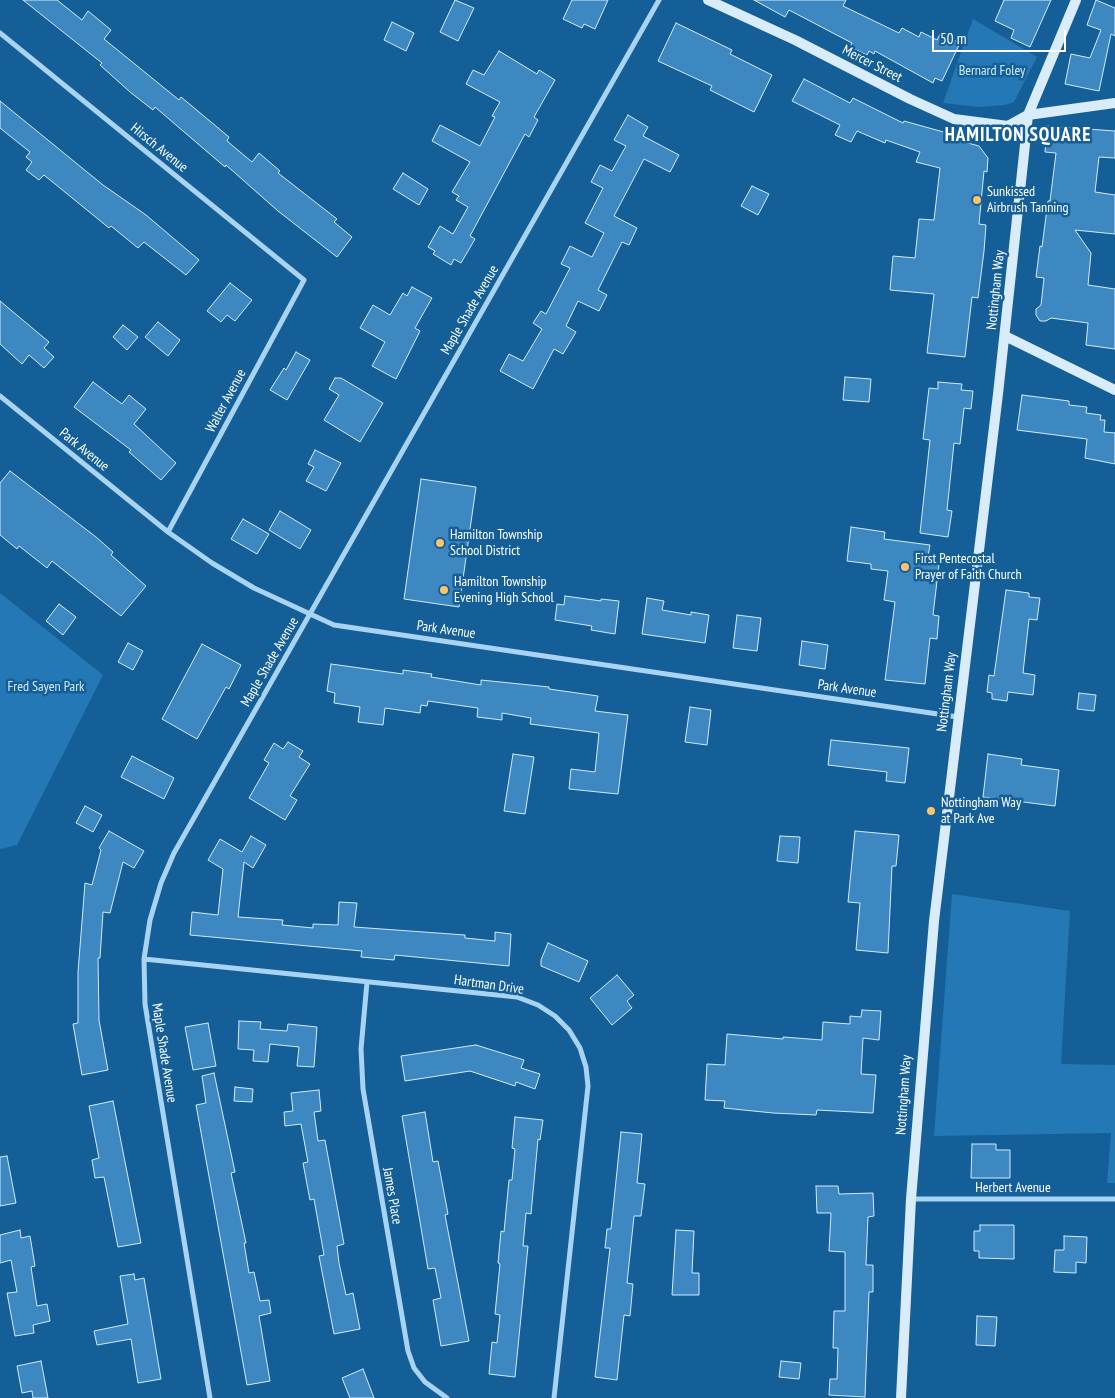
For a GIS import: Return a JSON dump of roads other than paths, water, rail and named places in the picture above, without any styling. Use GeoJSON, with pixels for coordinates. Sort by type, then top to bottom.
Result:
{"type":"FeatureCollection","features":[{"type":"Feature","properties":{"kind":"street","name":"Maple Shade Avenue"},"geometry":{"type":"LineString","coordinates":[[210,1398],[144,1004],[144,959],[150,920],[161,884],[174,853],[659,0]]}},
{"type":"Feature","properties":{"kind":"street","name":"Mercer Street"},"geometry":{"type":"LineString","coordinates":[[708,0],[795,40],[910,99],[954,119],[1008,126],[1028,115],[1115,103]]}},
{"type":"Feature","properties":{"kind":"street","name":"Nottingham Way"},"geometry":{"type":"LineString","coordinates":[[901,1398],[910,1199],[933,931],[1005,336],[1028,115],[1076,0]]}},
{"type":"Feature","properties":{"kind":"street","name":"Hirsch Avenue"},"geometry":{"type":"LineString","coordinates":[[0,33],[304,280]]}},
{"type":"Feature","properties":{"kind":"street","name":"Walter Avenue"},"geometry":{"type":"LineString","coordinates":[[168,532],[304,280]]}},
{"type":"Feature","properties":{"kind":"street"},"geometry":{"type":"LineString","coordinates":[[1005,336],[1115,390]]}},
{"type":"Feature","properties":{"kind":"street","name":"Park Avenue"},"geometry":{"type":"LineString","coordinates":[[0,396],[168,532],[246,583],[309,615],[334,625],[958,717]]}},
{"type":"Feature","properties":{"kind":"street","name":"Hartman Drive"},"geometry":{"type":"LineString","coordinates":[[144,959],[517,997],[538,1005],[555,1016],[569,1030],[580,1048],[586,1067],[588,1086],[554,1398]]}},
{"type":"Feature","properties":{"kind":"street","name":"James Place"},"geometry":{"type":"LineString","coordinates":[[368,982],[361,1049],[362,1089],[408,1351],[414,1368],[425,1382],[438,1394],[447,1398]]}},
{"type":"Feature","properties":{"kind":"street","name":"Herbert Avenue"},"geometry":{"type":"LineString","coordinates":[[910,1199],[1115,1199]]}},
{"type":"Feature","properties":{"kind":"place","name":"Sunkissed Airbrush Tanning"},"geometry":{"type":"Point","coordinates":[977,200]}},
{"type":"Feature","properties":{"kind":"place","name":"Hamilton Township School District"},"geometry":{"type":"Point","coordinates":[440,543]}},
{"type":"Feature","properties":{"kind":"place","name":"First Pentecostal Prayer of Faith Church"},"geometry":{"type":"Point","coordinates":[905,567]}},
{"type":"Feature","properties":{"kind":"place","name":"Hamilton Township Evening High School"},"geometry":{"type":"Point","coordinates":[444,590]}},
{"type":"Feature","properties":{"kind":"place","name":"Nottingham Way at Park Ave"},"geometry":{"type":"Point","coordinates":[931,811]}},
{"type":"Feature","properties":{"kind":"district","name":"HAMILTON SQUARE"},"geometry":{"type":"Point","coordinates":[1018,136]}},
{"type":"Feature","properties":{"kind":"park label","name":"Bernard Foley"},"geometry":{"type":"Point","coordinates":[992,71]}},
{"type":"Feature","properties":{"kind":"park label","name":"Fred Sayen Park"},"geometry":{"type":"Point","coordinates":[46,687]}}]}
